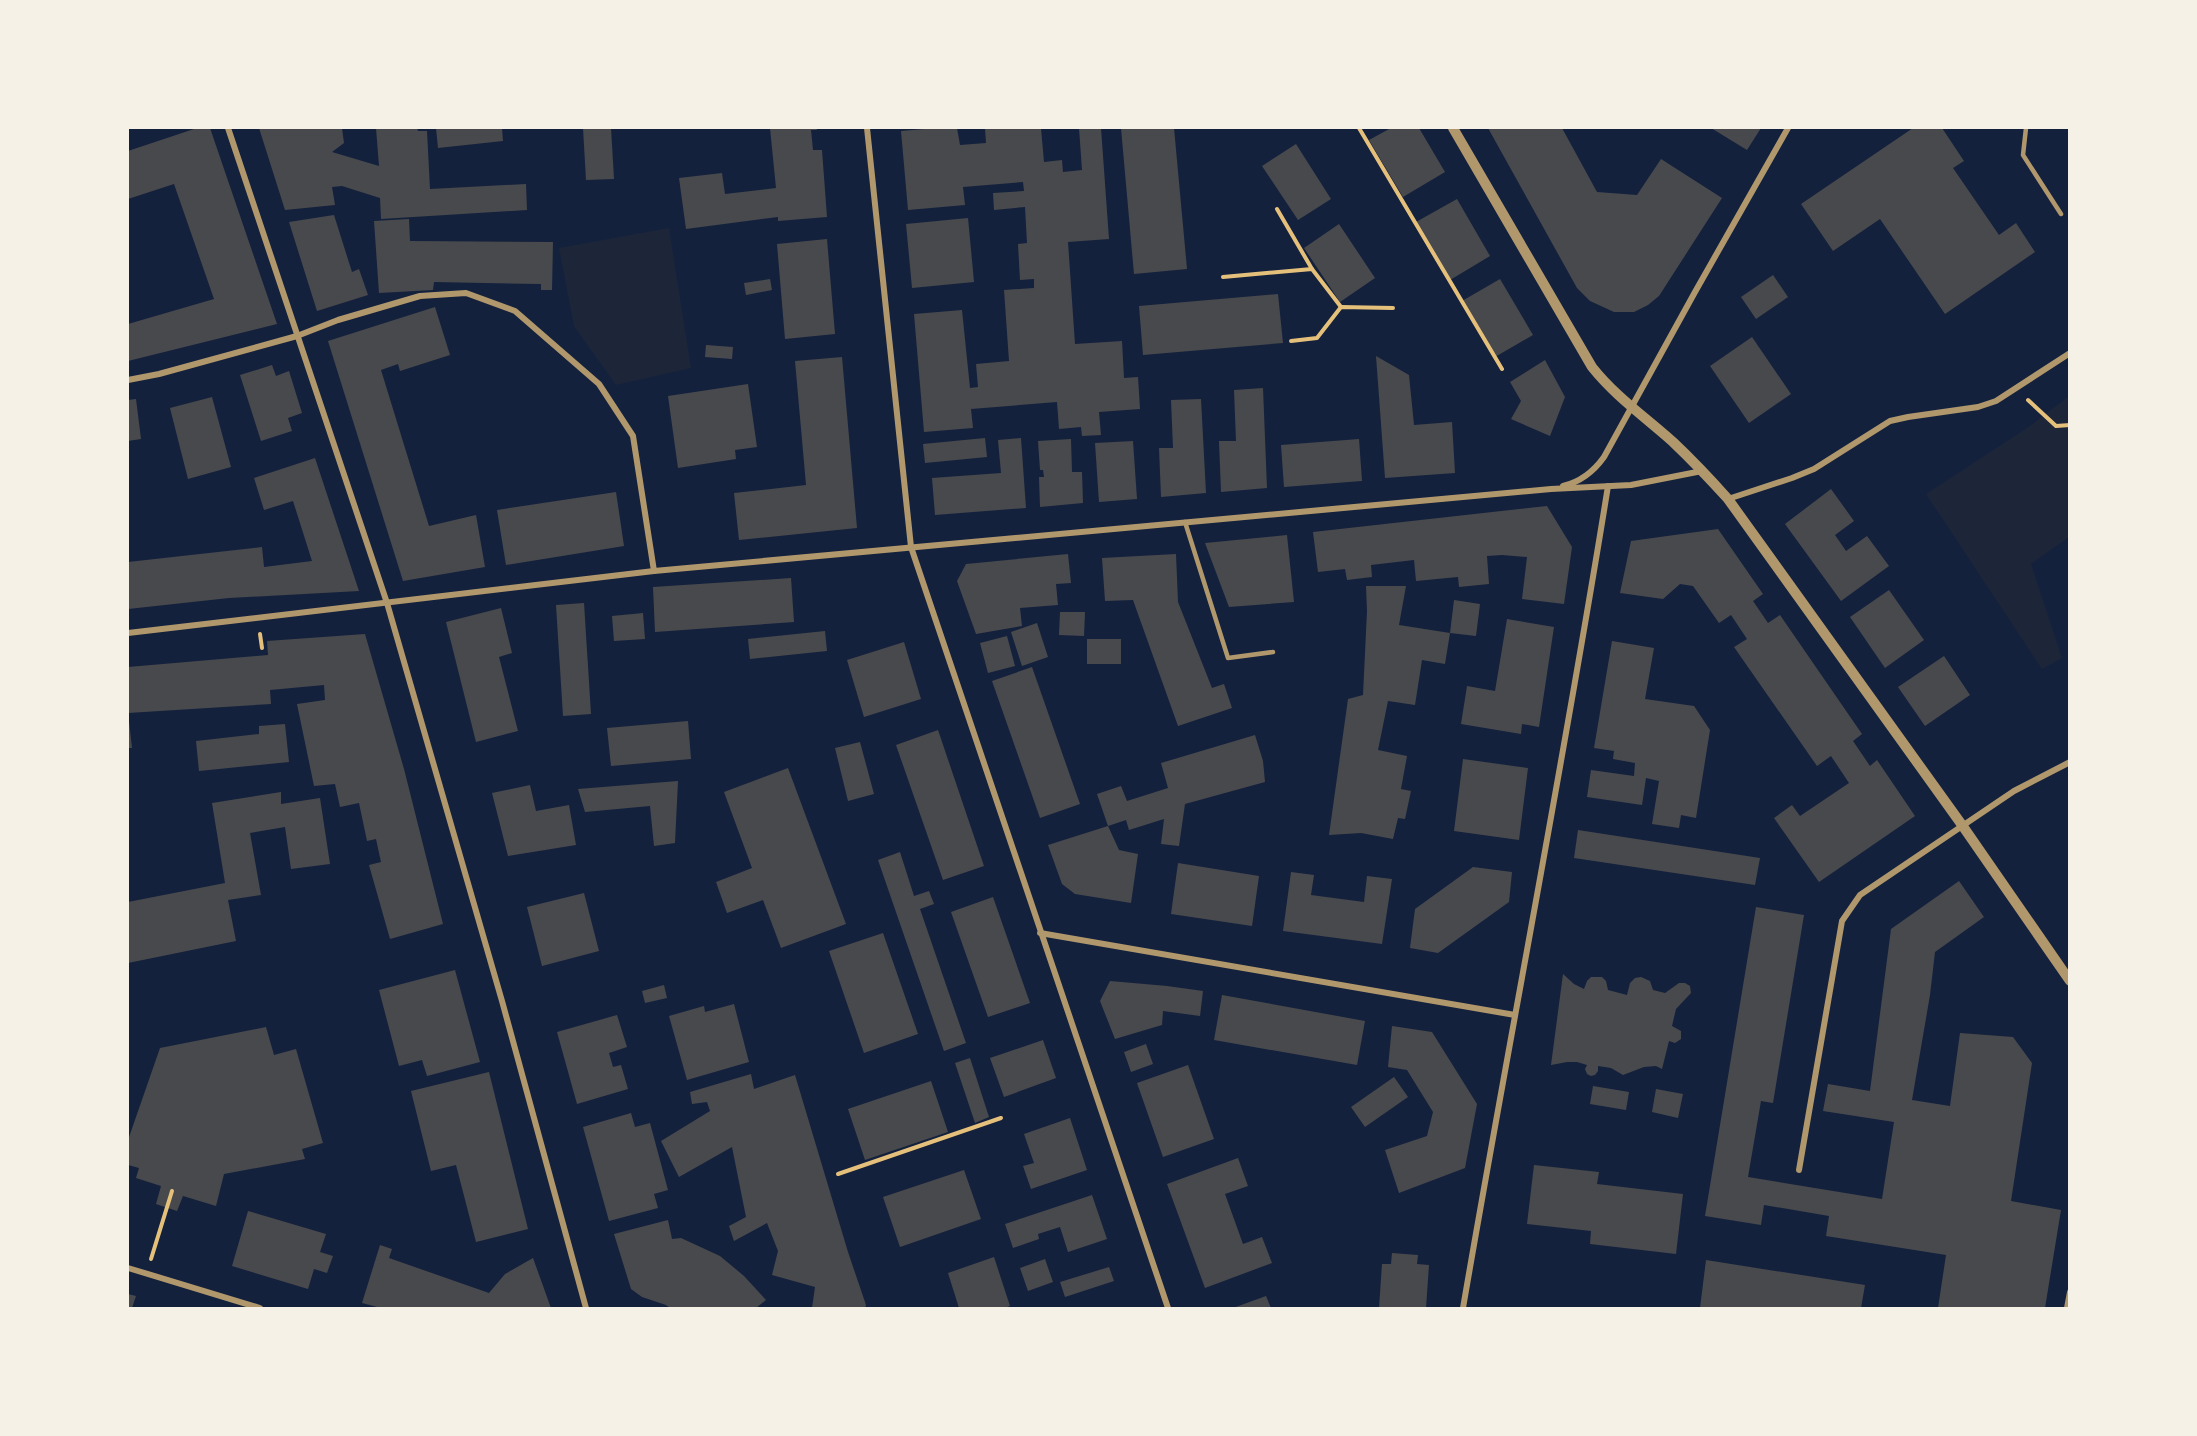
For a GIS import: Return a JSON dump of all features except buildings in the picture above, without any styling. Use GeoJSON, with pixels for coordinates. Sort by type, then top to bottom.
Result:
{"type":"FeatureCollection","features":[{"type":"Feature","properties":{"kind":"street"},"geometry":{"type":"LineString","coordinates":[[228,128],[387,603],[502,1001],[586,1308]]}},
{"type":"Feature","properties":{"kind":"street"},"geometry":{"type":"LineString","coordinates":[[867,128],[911,547],[1168,1308]]}},
{"type":"Feature","properties":{"kind":"street"},"geometry":{"type":"LineString","coordinates":[[1453,128],[1580,348],[1603,381],[1672,441],[1728,499],[1962,825],[2070,981]]}},
{"type":"Feature","properties":{"kind":"street"},"geometry":{"type":"LineString","coordinates":[[1551,489],[1570,484],[1596,467],[1604,457],[1788,128]]}},
{"type":"Feature","properties":{"kind":"street"},"geometry":{"type":"LineString","coordinates":[[128,380],[159,374],[297,336],[338,320],[420,296],[466,293],[515,311],[599,384],[633,436],[654,571]]}},
{"type":"Feature","properties":{"kind":"street"},"geometry":{"type":"LineString","coordinates":[[1728,499],[1814,469],[1890,421],[1978,407],[1996,401],[2017,390],[2070,353]]}},
{"type":"Feature","properties":{"kind":"street"},"geometry":{"type":"LineString","coordinates":[[128,633],[654,571],[1551,489],[1608,486],[1649,482],[1703,471]]}},
{"type":"Feature","properties":{"kind":"street"},"geometry":{"type":"LineString","coordinates":[[1463,1308],[1582,647],[1608,486]]}},
{"type":"Feature","properties":{"kind":"street"},"geometry":{"type":"LineString","coordinates":[[1798,1170],[1842,921],[1860,895],[2014,791],[2070,762]]}},
{"type":"Feature","properties":{"kind":"street"},"geometry":{"type":"LineString","coordinates":[[1040,933],[1515,1015]]}},
{"type":"Feature","properties":{"kind":"street"},"geometry":{"type":"LineString","coordinates":[[128,1268],[260,1308]]}},
{"type":"Feature","properties":{"kind":"street"},"geometry":{"type":"LineString","coordinates":[[2067,1308],[2070,1292]]}},
{"type":"Feature","properties":{"kind":"lane"},"geometry":{"type":"LineString","coordinates":[[2026,128],[2023,155],[2061,214]]}},
{"type":"Feature","properties":{"kind":"lane"},"geometry":{"type":"LineString","coordinates":[[1185,522],[1228,658],[1273,652]]}},
{"type":"Feature","properties":{"kind":"path"},"geometry":{"type":"LineString","coordinates":[[1359,128],[1502,369]]}},
{"type":"Feature","properties":{"kind":"path"},"geometry":{"type":"LineString","coordinates":[[1277,209],[1312,269],[1341,307]]}},
{"type":"Feature","properties":{"kind":"path"},"geometry":{"type":"LineString","coordinates":[[1223,277],[1312,269]]}},
{"type":"Feature","properties":{"kind":"path"},"geometry":{"type":"LineString","coordinates":[[1341,307],[1393,308]]}},
{"type":"Feature","properties":{"kind":"path"},"geometry":{"type":"LineString","coordinates":[[1291,341],[1317,338],[1341,307]]}},
{"type":"Feature","properties":{"kind":"path"},"geometry":{"type":"LineString","coordinates":[[2017,390],[2056,426],[2070,425]]}},
{"type":"Feature","properties":{"kind":"path"},"geometry":{"type":"LineString","coordinates":[[838,1174],[1001,1118]]}},
{"type":"Feature","properties":{"kind":"path"},"geometry":{"type":"LineString","coordinates":[[147,1273],[172,1191]]}},
{"type":"Feature","properties":{"kind":"shaded area"},"geometry":{"type":"Polygon","coordinates":[[[669,228],[691,368],[616,385],[574,326],[559,248],[669,228]]]}},
{"type":"Feature","properties":{"kind":"shaded area"},"geometry":{"type":"Polygon","coordinates":[[[2069,396],[2069,537],[2031,564],[2062,658],[2042,669],[1926,494],[2027,428],[2069,396]]]}}]}
